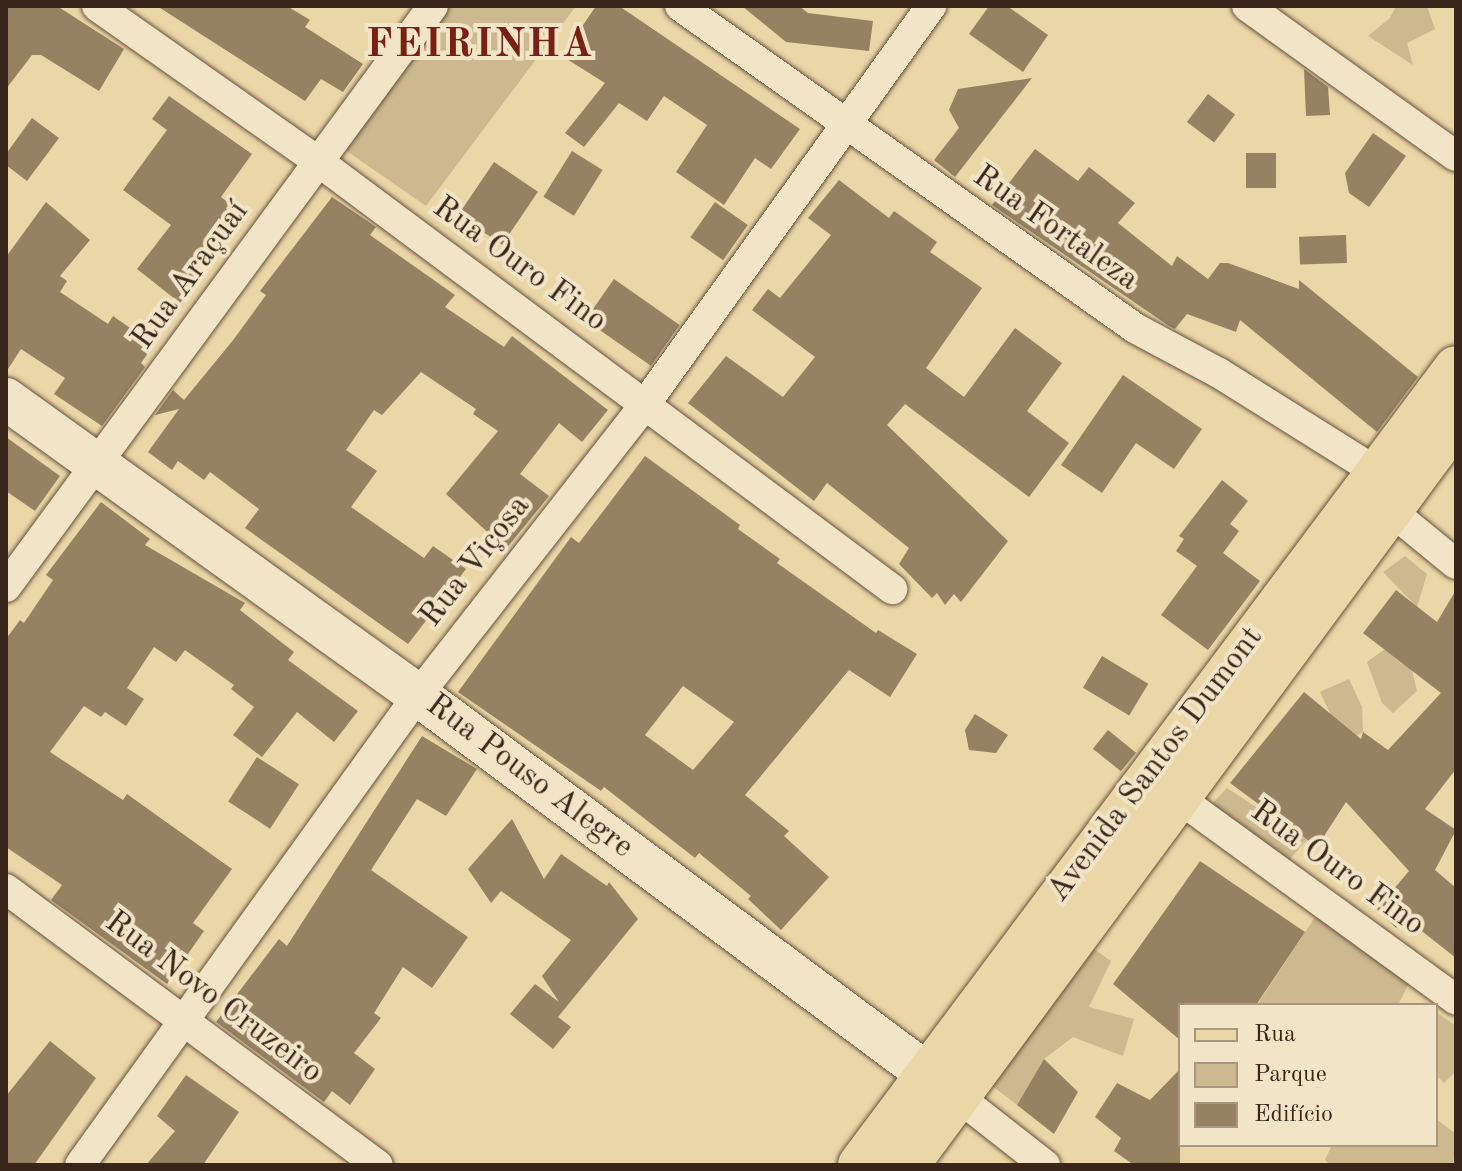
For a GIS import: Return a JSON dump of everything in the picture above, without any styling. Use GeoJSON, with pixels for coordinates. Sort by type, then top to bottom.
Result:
{"type":"FeatureCollection","features":[{"type":"Feature","properties":{"kind":"main road","name":"Avenida Santos Dumont"},"geometry":{"type":"LineString","coordinates":[[860,1165],[942,1084],[1177,797],[1390,490],[1456,368]]}},
{"type":"Feature","properties":{"kind":"main road","name":"Rua Pouso Alegre"},"geometry":{"type":"LineString","coordinates":[[6,399],[418,695],[942,1084]]}},
{"type":"Feature","properties":{"kind":"main road","name":"Avenida Santos Dumont"},"geometry":{"type":"LineString","coordinates":[[907,1165],[942,1084],[1390,490],[1456,421]]}},
{"type":"Feature","properties":{"kind":"street","name":"Rua Ouro Fino"},"geometry":{"type":"LineString","coordinates":[[97,6],[319,162],[892,589]]}},
{"type":"Feature","properties":{"kind":"street","name":"Rua Araçuaí"},"geometry":{"type":"LineString","coordinates":[[6,587],[433,6]]}},
{"type":"Feature","properties":{"kind":"street","name":"Rua Fortaleza"},"geometry":{"type":"LineString","coordinates":[[680,6],[843,126],[1135,328],[1390,490],[1456,564]]}},
{"type":"Feature","properties":{"kind":"street","name":"Rua Viçosa"},"geometry":{"type":"LineString","coordinates":[[80,1165],[181,1020],[418,695],[646,403],[931,6]]}},
{"type":"Feature","properties":{"kind":"street"},"geometry":{"type":"LineString","coordinates":[[1247,6],[1456,156]]}},
{"type":"Feature","properties":{"kind":"street","name":"Rua Ouro Fino"},"geometry":{"type":"LineString","coordinates":[[1177,797],[1456,1000]]}},
{"type":"Feature","properties":{"kind":"street","name":"Rua Novo Cruzeiro"},"geometry":{"type":"LineString","coordinates":[[6,889],[378,1165]]}},
{"type":"Feature","properties":{"kind":"street","name":"Rua Pouso Alegre"},"geometry":{"type":"LineString","coordinates":[[942,1084],[1045,1165]]}},
{"type":"Feature","properties":{"kind":"green space"},"geometry":{"type":"Polygon","coordinates":[[[446,6],[576,6],[426,206],[341,147],[446,6]]]}},
{"type":"Feature","properties":{"kind":"green space"},"geometry":{"type":"Polygon","coordinates":[[[1396,6],[1427,6],[1435,29],[1407,43],[1413,65],[1368,36],[1390,18],[1396,6]]]}},
{"type":"Feature","properties":{"kind":"green space"},"geometry":{"type":"Polygon","coordinates":[[[1405,556],[1427,574],[1417,607],[1383,572],[1405,556]]]}},
{"type":"Feature","properties":{"kind":"green space"},"geometry":{"type":"Polygon","coordinates":[[[1385,649],[1412,670],[1417,691],[1393,713],[1382,703],[1367,662],[1385,649]]]}},
{"type":"Feature","properties":{"kind":"green space"},"geometry":{"type":"Polygon","coordinates":[[[1349,679],[1362,707],[1363,732],[1344,742],[1320,692],[1349,679]]]}},
{"type":"Feature","properties":{"kind":"green space"},"geometry":{"type":"Polygon","coordinates":[[[1227,788],[1307,840],[1279,871],[1209,807],[1227,788]]]}},
{"type":"Feature","properties":{"kind":"green space"},"geometry":{"type":"Polygon","coordinates":[[[1319,911],[1411,979],[1399,1003],[1258,1003],[1319,911]]]}},
{"type":"Feature","properties":{"kind":"green space"},"geometry":{"type":"Polygon","coordinates":[[[1087,944],[1111,961],[1089,1007],[1134,1019],[1123,1056],[1073,1037],[1044,1059],[1017,1105],[990,1084],[1087,944]]]}},
{"type":"Feature","properties":{"kind":"green space"},"geometry":{"type":"Polygon","coordinates":[[[1438,1013],[1456,1026],[1456,1071],[1444,1083],[1438,1077],[1438,1013]]]}},
{"type":"Feature","properties":{"kind":"green space"},"geometry":{"type":"Polygon","coordinates":[[[1438,1120],[1456,1134],[1453,1165],[1330,1165],[1325,1160],[1331,1147],[1438,1147],[1438,1120]]]}},
{"type":"Feature","properties":{"kind":"building"},"geometry":{"type":"Polygon","coordinates":[[[6,6],[57,6],[124,49],[99,91],[41,55],[32,55],[6,89],[6,6]]]}},
{"type":"Feature","properties":{"kind":"building"},"geometry":{"type":"Polygon","coordinates":[[[157,6],[287,6],[310,20],[305,27],[363,64],[343,92],[321,79],[305,101],[157,6]]]}},
{"type":"Feature","properties":{"kind":"building"},"geometry":{"type":"Polygon","coordinates":[[[596,6],[619,6],[800,129],[771,169],[755,158],[724,205],[676,172],[707,125],[664,96],[647,121],[619,103],[584,147],[565,133],[605,83],[562,56],[596,6]]]}},
{"type":"Feature","properties":{"kind":"building"},"geometry":{"type":"Polygon","coordinates":[[[742,6],[799,6],[808,13],[873,21],[869,51],[786,42],[742,6]]]}},
{"type":"Feature","properties":{"kind":"building"},"geometry":{"type":"Polygon","coordinates":[[[989,6],[1007,6],[1048,35],[1023,72],[969,34],[989,6]]]}},
{"type":"Feature","properties":{"kind":"building"},"geometry":{"type":"Polygon","coordinates":[[[1304,69],[1328,87],[1330,115],[1306,116],[1304,69]]]}},
{"type":"Feature","properties":{"kind":"building"},"geometry":{"type":"Polygon","coordinates":[[[1032,78],[955,177],[934,160],[959,128],[949,110],[958,89],[1032,78]]]}},
{"type":"Feature","properties":{"kind":"building"},"geometry":{"type":"Polygon","coordinates":[[[1208,94],[1235,114],[1214,142],[1187,122],[1208,94]]]}},
{"type":"Feature","properties":{"kind":"building"},"geometry":{"type":"Polygon","coordinates":[[[169,96],[252,154],[221,197],[234,207],[192,265],[203,273],[180,303],[137,269],[171,225],[123,190],[167,130],[152,119],[169,96]]]}},
{"type":"Feature","properties":{"kind":"building"},"geometry":{"type":"Polygon","coordinates":[[[32,118],[59,138],[27,181],[6,165],[6,154],[32,118]]]}},
{"type":"Feature","properties":{"kind":"building"},"geometry":{"type":"Polygon","coordinates":[[[1373,133],[1406,156],[1369,207],[1349,193],[1345,173],[1373,133]]]}},
{"type":"Feature","properties":{"kind":"building"},"geometry":{"type":"Polygon","coordinates":[[[1035,149],[1078,181],[1089,167],[1135,203],[1118,223],[1172,266],[1177,256],[1208,279],[1220,263],[1228,263],[1299,289],[1299,280],[1418,377],[1377,432],[1240,320],[1236,332],[1187,314],[1175,329],[1169,326],[992,205],[1035,149]]]}},
{"type":"Feature","properties":{"kind":"building"},"geometry":{"type":"Polygon","coordinates":[[[572,151],[603,170],[574,216],[543,197],[572,151]]]}},
{"type":"Feature","properties":{"kind":"building"},"geometry":{"type":"Polygon","coordinates":[[[1246,153],[1276,153],[1276,188],[1246,188],[1246,153]]]}},
{"type":"Feature","properties":{"kind":"building"},"geometry":{"type":"Polygon","coordinates":[[[494,162],[538,192],[502,245],[458,215],[494,162]]]}},
{"type":"Feature","properties":{"kind":"building"},"geometry":{"type":"Polygon","coordinates":[[[839,180],[889,218],[894,211],[937,242],[930,252],[982,288],[926,368],[964,397],[1015,328],[1062,363],[1027,411],[1069,443],[1029,497],[905,404],[887,425],[1008,541],[961,602],[954,594],[945,605],[937,593],[932,598],[899,564],[909,548],[827,483],[814,501],[688,403],[726,356],[783,397],[815,357],[752,310],[768,289],[780,298],[831,235],[808,218],[839,180]]]}},
{"type":"Feature","properties":{"kind":"building"},"geometry":{"type":"Polygon","coordinates":[[[332,197],[376,227],[370,235],[455,295],[445,307],[504,347],[512,336],[608,410],[582,442],[559,423],[520,474],[549,496],[506,549],[446,494],[498,431],[473,414],[476,409],[421,372],[382,415],[374,410],[346,450],[377,471],[351,507],[424,558],[433,546],[466,569],[408,644],[245,528],[259,509],[210,472],[204,480],[178,461],[172,470],[148,452],[179,409],[155,415],[173,390],[184,400],[234,339],[266,295],[260,291],[332,197]]]}},
{"type":"Feature","properties":{"kind":"building"},"geometry":{"type":"Polygon","coordinates":[[[46,202],[90,240],[60,276],[67,281],[60,292],[108,324],[113,316],[154,345],[141,363],[145,367],[102,426],[54,394],[65,378],[21,349],[6,372],[6,257],[46,202]]]}},
{"type":"Feature","properties":{"kind":"building"},"geometry":{"type":"Polygon","coordinates":[[[715,202],[748,225],[723,260],[690,237],[715,202]]]}},
{"type":"Feature","properties":{"kind":"building"},"geometry":{"type":"Polygon","coordinates":[[[1346,235],[1347,263],[1300,265],[1299,237],[1346,235]]]}},
{"type":"Feature","properties":{"kind":"building"},"geometry":{"type":"Polygon","coordinates":[[[614,279],[680,325],[651,366],[585,320],[614,279]]]}},
{"type":"Feature","properties":{"kind":"building"},"geometry":{"type":"Polygon","coordinates":[[[1123,375],[1202,429],[1174,469],[1136,443],[1102,493],[1061,465],[1123,375]]]}},
{"type":"Feature","properties":{"kind":"building"},"geometry":{"type":"Polygon","coordinates":[[[6,437],[60,476],[35,511],[6,491],[6,437]]]}},
{"type":"Feature","properties":{"kind":"building"},"geometry":{"type":"Polygon","coordinates":[[[645,456],[740,525],[738,529],[780,559],[777,563],[876,633],[878,630],[917,654],[890,697],[849,670],[745,795],[789,831],[784,836],[829,877],[781,930],[748,899],[751,896],[699,853],[695,858],[604,787],[601,791],[458,692],[571,537],[579,543],[645,456]],[[683,686],[645,735],[693,770],[734,722],[683,686]]]}},
{"type":"Feature","properties":{"kind":"building"},"geometry":{"type":"Polygon","coordinates":[[[1222,480],[1248,501],[1230,524],[1239,531],[1223,553],[1260,581],[1208,650],[1161,615],[1197,566],[1176,551],[1184,539],[1179,536],[1222,480]]]}},
{"type":"Feature","properties":{"kind":"building"},"geometry":{"type":"Polygon","coordinates":[[[101,502],[150,539],[145,545],[245,603],[240,610],[294,652],[288,660],[358,711],[334,742],[297,712],[262,757],[233,735],[254,707],[231,689],[234,685],[185,650],[176,662],[154,647],[127,688],[144,699],[126,726],[105,712],[101,717],[84,706],[50,752],[123,800],[127,794],[232,869],[193,923],[204,931],[167,984],[51,900],[62,885],[6,847],[6,639],[20,620],[24,623],[53,580],[46,575],[101,502]]]}},
{"type":"Feature","properties":{"kind":"building"},"geometry":{"type":"Polygon","coordinates":[[[1396,590],[1437,622],[1456,590],[1456,769],[1425,809],[1456,830],[1435,870],[1456,888],[1456,958],[1404,917],[1396,928],[1377,909],[1409,871],[1346,802],[1317,847],[1230,783],[1304,692],[1361,739],[1363,732],[1388,750],[1441,693],[1363,633],[1396,590]]]}},
{"type":"Feature","properties":{"kind":"building"},"geometry":{"type":"Polygon","coordinates":[[[1102,656],[1148,684],[1129,716],[1083,688],[1102,656]]]}},
{"type":"Feature","properties":{"kind":"building"},"geometry":{"type":"Polygon","coordinates":[[[975,714],[1008,735],[996,753],[969,750],[965,730],[975,714]]]}},
{"type":"Feature","properties":{"kind":"building"},"geometry":{"type":"Polygon","coordinates":[[[1108,730],[1136,753],[1121,771],[1093,749],[1108,730]]]}},
{"type":"Feature","properties":{"kind":"building"},"geometry":{"type":"Polygon","coordinates":[[[422,736],[477,769],[446,816],[417,799],[371,870],[468,937],[432,988],[403,967],[374,1013],[381,1018],[354,1053],[375,1069],[350,1105],[332,1091],[324,1102],[216,1022],[279,939],[287,946],[422,736]]]}},
{"type":"Feature","properties":{"kind":"building"},"geometry":{"type":"Polygon","coordinates":[[[257,757],[299,784],[270,829],[228,801],[257,757]]]}},
{"type":"Feature","properties":{"kind":"building"},"geometry":{"type":"Polygon","coordinates":[[[512,819],[544,879],[561,854],[607,886],[609,882],[638,919],[558,1017],[571,1027],[553,1049],[510,1014],[535,984],[559,1002],[542,976],[571,940],[501,891],[491,903],[468,869],[512,819]]]}},
{"type":"Feature","properties":{"kind":"building"},"geometry":{"type":"Polygon","coordinates":[[[1200,861],[1305,932],[1257,1003],[1178,1003],[1178,1038],[1113,984],[1200,861]]]}},
{"type":"Feature","properties":{"kind":"building"},"geometry":{"type":"Polygon","coordinates":[[[50,1041],[96,1078],[34,1165],[6,1165],[6,1096],[50,1041]]]}},
{"type":"Feature","properties":{"kind":"building"},"geometry":{"type":"Polygon","coordinates":[[[1044,1059],[1078,1092],[1054,1134],[1017,1105],[1044,1059]]]}},
{"type":"Feature","properties":{"kind":"building"},"geometry":{"type":"Polygon","coordinates":[[[1178,1071],[1180,1165],[1134,1165],[1114,1151],[1121,1138],[1095,1117],[1117,1083],[1150,1100],[1178,1071]]]}},
{"type":"Feature","properties":{"kind":"building"},"geometry":{"type":"Polygon","coordinates":[[[186,1075],[239,1112],[203,1165],[146,1165],[175,1131],[157,1116],[186,1075]]]}},
{"type":"Feature","properties":{"kind":"district","name":"FEIRINHA"},"geometry":{"type":"Point","coordinates":[480,46]}}]}
